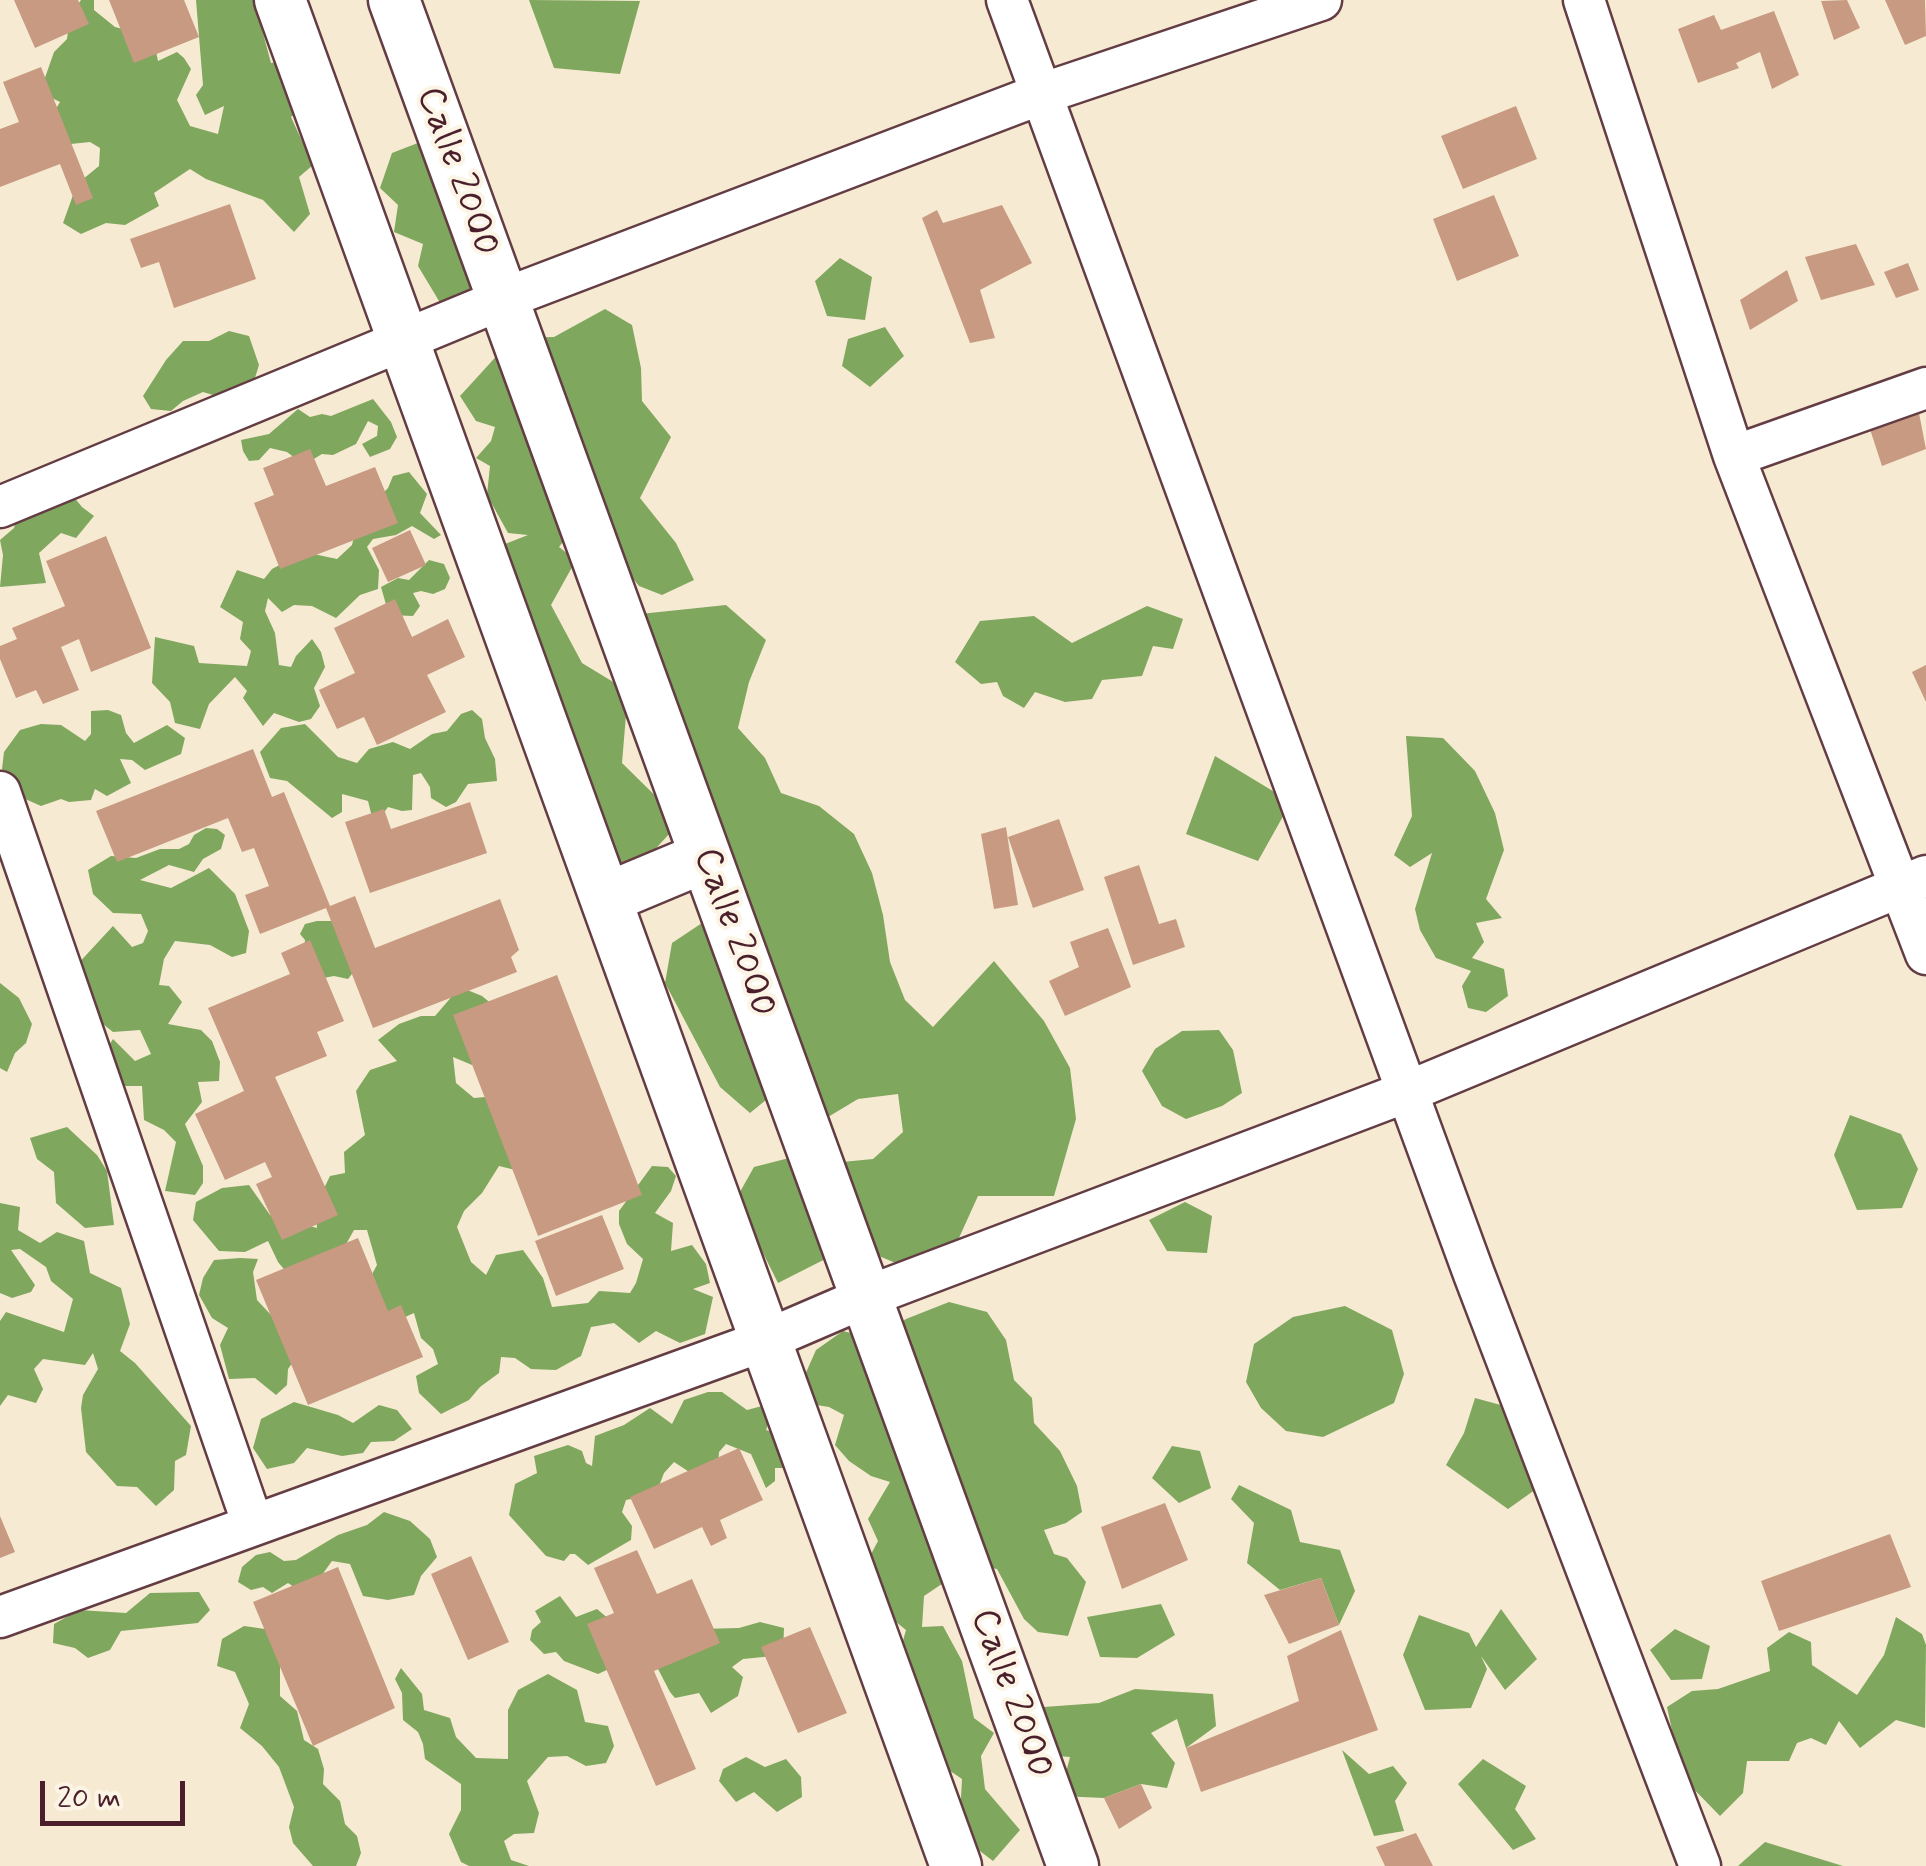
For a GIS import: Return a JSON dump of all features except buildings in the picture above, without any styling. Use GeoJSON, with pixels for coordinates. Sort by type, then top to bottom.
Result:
{"type":"FeatureCollection","features":[{"type":"Feature","properties":{"kind":"street"},"geometry":{"type":"LineString","coordinates":[[280,0],[956,1866]]}},
{"type":"Feature","properties":{"kind":"street","name":"Calle 2000"},"geometry":{"type":"LineString","coordinates":[[394,0],[1074,1866]]}},
{"type":"Feature","properties":{"kind":"street"},"geometry":{"type":"LineString","coordinates":[[1006,0],[1474,1274],[1700,1866]]}},
{"type":"Feature","properties":{"kind":"street"},"geometry":{"type":"LineString","coordinates":[[0,507],[502,299],[1041,94],[1321,0]]}},
{"type":"Feature","properties":{"kind":"street"},"geometry":{"type":"LineString","coordinates":[[1584,0],[1734,456],[1913,881],[1926,954]]}},
{"type":"Feature","properties":{"kind":"street"},"geometry":{"type":"LineString","coordinates":[[1734,456],[1926,388]]}},
{"type":"Feature","properties":{"kind":"street"},"geometry":{"type":"LineString","coordinates":[[0,792],[253,1524]]}},
{"type":"Feature","properties":{"kind":"street"},"geometry":{"type":"LineString","coordinates":[[607,898],[706,857]]}},
{"type":"Feature","properties":{"kind":"street"},"geometry":{"type":"LineString","coordinates":[[0,1617],[766,1340],[866,1298],[1409,1092],[1913,881]]}},
{"type":"Feature","properties":{"kind":"green space"},"geometry":{"type":"Polygon","coordinates":[[[81,0],[94,0],[94,10],[115,27],[153,37],[158,61],[177,52],[184,58],[191,69],[177,100],[190,126],[218,134],[224,106],[205,115],[196,95],[203,85],[196,0],[254,0],[271,63],[285,60],[300,110],[291,117],[313,165],[299,177],[310,214],[294,232],[263,200],[190,169],[154,193],[159,206],[125,225],[106,223],[81,234],[63,223],[77,184],[99,166],[100,148],[90,142],[61,145],[48,122],[60,102],[40,92],[54,52],[67,39],[70,16],[81,0]]]}},
{"type":"Feature","properties":{"kind":"green space"},"geometry":{"type":"Polygon","coordinates":[[[529,0],[640,1],[620,74],[554,68],[529,0]]]}},
{"type":"Feature","properties":{"kind":"green space"},"geometry":{"type":"Polygon","coordinates":[[[461,104],[510,247],[454,313],[439,301],[418,266],[423,244],[394,232],[398,205],[380,188],[392,153],[423,141],[461,104]]]}},
{"type":"Feature","properties":{"kind":"green space"},"geometry":{"type":"Polygon","coordinates":[[[840,258],[872,277],[865,320],[827,316],[815,281],[840,258]]]}},
{"type":"Feature","properties":{"kind":"green space"},"geometry":{"type":"Polygon","coordinates":[[[605,309],[632,325],[641,368],[642,401],[671,437],[640,498],[676,543],[694,580],[662,595],[639,586],[621,563],[575,526],[559,547],[576,560],[551,605],[582,663],[628,691],[622,763],[681,821],[627,880],[595,865],[484,559],[505,544],[528,535],[508,533],[487,495],[490,466],[476,458],[491,441],[495,427],[476,421],[460,396],[513,338],[554,337],[605,309]]]}},
{"type":"Feature","properties":{"kind":"green space"},"geometry":{"type":"Polygon","coordinates":[[[885,327],[904,356],[870,387],[842,366],[848,339],[885,327]]]}},
{"type":"Feature","properties":{"kind":"green space"},"geometry":{"type":"Polygon","coordinates":[[[229,331],[249,336],[259,365],[251,391],[223,398],[203,392],[171,411],[151,409],[143,396],[183,341],[209,341],[229,331]]]}},
{"type":"Feature","properties":{"kind":"green space"},"geometry":{"type":"Polygon","coordinates":[[[373,399],[397,437],[390,449],[370,457],[362,444],[377,436],[378,426],[368,421],[356,444],[333,455],[322,454],[304,465],[287,452],[270,448],[259,460],[249,461],[243,451],[241,440],[269,434],[298,409],[310,417],[331,416],[373,399]]]}},
{"type":"Feature","properties":{"kind":"green space"},"geometry":{"type":"Polygon","coordinates":[[[409,472],[427,494],[420,513],[441,535],[434,539],[412,526],[396,535],[373,539],[367,547],[379,570],[378,589],[360,595],[336,618],[312,606],[294,605],[282,612],[268,598],[265,611],[275,633],[279,665],[291,667],[312,639],[321,652],[325,667],[314,688],[320,706],[311,719],[299,722],[274,713],[263,726],[243,698],[247,691],[235,677],[209,704],[200,729],[175,723],[170,702],[152,683],[155,637],[194,646],[199,663],[247,666],[251,651],[240,639],[243,622],[220,607],[237,570],[264,579],[272,569],[304,552],[337,559],[352,545],[358,520],[388,488],[393,476],[409,472]]]}},
{"type":"Feature","properties":{"kind":"green space"},"geometry":{"type":"Polygon","coordinates":[[[63,484],[94,516],[76,538],[61,533],[39,553],[46,583],[0,587],[0,540],[14,528],[22,499],[63,484]]]}},
{"type":"Feature","properties":{"kind":"green space"},"geometry":{"type":"Polygon","coordinates":[[[429,560],[444,564],[450,578],[445,589],[433,594],[413,593],[420,606],[413,616],[389,615],[381,587],[398,578],[409,580],[429,560]]]}},
{"type":"Feature","properties":{"kind":"green space"},"geometry":{"type":"Polygon","coordinates":[[[726,605],[766,640],[749,682],[738,728],[765,758],[781,793],[819,806],[854,834],[872,873],[890,962],[905,1000],[933,1027],[994,961],[1044,1021],[1070,1068],[1076,1119],[1054,1196],[978,1196],[953,1251],[905,1267],[853,1245],[778,1283],[736,1199],[754,1167],[793,1157],[832,1163],[873,1159],[903,1132],[898,1094],[858,1099],[823,1120],[788,1082],[750,1113],[720,1087],[665,983],[672,943],[705,921],[621,616],[726,605]]]}},
{"type":"Feature","properties":{"kind":"green space"},"geometry":{"type":"Polygon","coordinates":[[[1147,606],[1183,619],[1173,649],[1153,646],[1142,676],[1102,680],[1092,699],[1065,702],[1035,692],[1024,708],[1003,696],[997,682],[981,684],[955,662],[980,621],[1034,616],[1072,643],[1147,606]]]}},
{"type":"Feature","properties":{"kind":"green space"},"geometry":{"type":"Polygon","coordinates":[[[108,710],[121,715],[126,733],[134,743],[167,725],[185,738],[181,754],[145,770],[132,760],[120,759],[131,783],[107,796],[95,789],[91,800],[61,799],[41,806],[23,798],[2,769],[4,752],[20,730],[41,724],[61,725],[85,741],[91,734],[91,711],[108,710]]]}},
{"type":"Feature","properties":{"kind":"green space"},"geometry":{"type":"Polygon","coordinates":[[[472,710],[482,719],[485,738],[495,759],[497,781],[468,784],[456,802],[446,807],[431,798],[430,787],[421,773],[413,775],[412,810],[388,807],[380,818],[371,813],[368,801],[342,794],[342,812],[332,818],[287,781],[270,778],[260,752],[281,728],[305,724],[338,757],[357,763],[369,749],[393,742],[410,749],[432,734],[447,731],[461,714],[472,710]]]}},
{"type":"Feature","properties":{"kind":"green space"},"geometry":{"type":"Polygon","coordinates":[[[1406,736],[1443,738],[1475,771],[1495,813],[1504,850],[1486,899],[1502,918],[1476,923],[1484,942],[1472,958],[1504,969],[1508,996],[1486,1012],[1468,1008],[1462,986],[1471,971],[1436,958],[1420,930],[1415,909],[1432,853],[1410,867],[1394,855],[1412,816],[1406,736]]]}},
{"type":"Feature","properties":{"kind":"green space"},"geometry":{"type":"Polygon","coordinates":[[[1215,756],[1291,802],[1258,861],[1186,834],[1215,756]]]}},
{"type":"Feature","properties":{"kind":"green space"},"geometry":{"type":"Polygon","coordinates":[[[206,828],[225,835],[221,849],[203,859],[194,872],[169,865],[140,880],[171,888],[209,868],[235,894],[249,931],[246,953],[232,957],[210,945],[175,941],[164,959],[159,985],[169,986],[182,1002],[168,1024],[201,1030],[212,1041],[220,1062],[219,1081],[198,1082],[202,1102],[185,1124],[203,1166],[203,1183],[195,1195],[165,1191],[176,1142],[164,1130],[144,1120],[142,1086],[116,1086],[99,1061],[113,1039],[135,1061],[151,1054],[140,1030],[113,1032],[98,1020],[75,967],[113,926],[132,947],[143,943],[148,931],[141,914],[113,913],[93,894],[88,870],[111,856],[136,858],[160,849],[179,849],[206,828]]]}},
{"type":"Feature","properties":{"kind":"green space"},"geometry":{"type":"Polygon","coordinates":[[[345,921],[362,961],[348,979],[318,979],[304,955],[305,940],[300,934],[305,924],[345,921]]]}},
{"type":"Feature","properties":{"kind":"green space"},"geometry":{"type":"Polygon","coordinates":[[[0,983],[19,998],[32,1024],[26,1043],[15,1053],[7,1072],[0,1068],[0,983]]]}},
{"type":"Feature","properties":{"kind":"green space"},"geometry":{"type":"Polygon","coordinates":[[[460,987],[482,996],[504,1014],[472,1065],[453,1057],[456,1083],[474,1098],[508,1095],[536,1175],[499,1166],[482,1193],[464,1211],[457,1227],[471,1262],[486,1275],[496,1255],[523,1250],[543,1278],[552,1307],[588,1303],[599,1291],[630,1293],[643,1259],[627,1244],[619,1224],[619,1211],[652,1166],[668,1167],[676,1176],[671,1191],[655,1213],[673,1223],[671,1251],[692,1245],[706,1264],[710,1283],[693,1289],[713,1297],[705,1334],[680,1343],[656,1331],[639,1343],[614,1323],[591,1327],[581,1356],[556,1370],[531,1369],[515,1358],[501,1357],[499,1373],[469,1400],[441,1414],[419,1393],[416,1376],[438,1364],[433,1349],[421,1338],[414,1313],[394,1322],[365,1287],[377,1265],[367,1230],[354,1230],[335,1264],[293,1280],[268,1241],[245,1252],[219,1251],[193,1220],[196,1202],[222,1188],[249,1185],[270,1215],[317,1228],[315,1207],[330,1176],[345,1173],[344,1152],[365,1135],[356,1091],[370,1070],[397,1061],[378,1040],[399,1024],[421,1016],[435,1016],[460,987]]]}},
{"type":"Feature","properties":{"kind":"green space"},"geometry":{"type":"Polygon","coordinates":[[[1219,1030],[1233,1050],[1242,1093],[1222,1106],[1186,1119],[1162,1106],[1142,1071],[1155,1049],[1182,1031],[1219,1030]]]}},
{"type":"Feature","properties":{"kind":"green space"},"geometry":{"type":"Polygon","coordinates":[[[1850,1115],[1901,1134],[1918,1169],[1902,1208],[1857,1210],[1834,1155],[1850,1115]]]}},
{"type":"Feature","properties":{"kind":"green space"},"geometry":{"type":"Polygon","coordinates":[[[67,1127],[97,1155],[107,1171],[114,1225],[85,1228],[56,1203],[54,1172],[37,1159],[30,1138],[67,1127]]]}},
{"type":"Feature","properties":{"kind":"green space"},"geometry":{"type":"Polygon","coordinates":[[[1185,1202],[1212,1216],[1207,1253],[1167,1251],[1149,1220],[1185,1202]]]}},
{"type":"Feature","properties":{"kind":"green space"},"geometry":{"type":"Polygon","coordinates":[[[0,1203],[20,1207],[18,1230],[40,1243],[57,1232],[84,1241],[90,1273],[121,1288],[130,1324],[120,1351],[191,1426],[186,1455],[175,1461],[174,1490],[156,1506],[137,1487],[117,1486],[86,1452],[81,1408],[83,1395],[98,1369],[93,1353],[85,1365],[43,1359],[34,1369],[43,1389],[36,1403],[8,1395],[0,1406],[0,1321],[6,1312],[64,1332],[73,1299],[51,1281],[46,1267],[20,1249],[11,1250],[35,1285],[31,1292],[12,1298],[0,1293],[0,1203]]]}},
{"type":"Feature","properties":{"kind":"green space"},"geometry":{"type":"Polygon","coordinates":[[[258,1259],[253,1272],[257,1300],[307,1342],[288,1369],[287,1385],[276,1395],[255,1378],[229,1379],[220,1345],[228,1328],[212,1318],[199,1295],[203,1278],[214,1260],[258,1259]]]}},
{"type":"Feature","properties":{"kind":"green space"},"geometry":{"type":"Polygon","coordinates":[[[949,1302],[987,1312],[1006,1340],[1014,1380],[1032,1398],[1034,1423],[1060,1451],[1077,1486],[1082,1512],[1066,1523],[1044,1530],[1054,1554],[1067,1558],[1086,1582],[1068,1636],[1038,1632],[1024,1619],[997,1569],[970,1565],[924,1596],[922,1627],[943,1626],[962,1661],[974,1718],[994,1733],[981,1756],[985,1789],[1020,1830],[993,1861],[959,1835],[962,1779],[934,1760],[897,1662],[906,1630],[875,1605],[861,1573],[878,1541],[868,1519],[890,1482],[871,1476],[835,1445],[844,1415],[810,1404],[804,1377],[816,1350],[843,1331],[874,1339],[906,1319],[949,1302]]]}},
{"type":"Feature","properties":{"kind":"green space"},"geometry":{"type":"Polygon","coordinates":[[[1345,1306],[1392,1330],[1404,1374],[1394,1403],[1323,1437],[1286,1431],[1261,1408],[1246,1382],[1254,1344],[1293,1317],[1345,1306]]]}},
{"type":"Feature","properties":{"kind":"green space"},"geometry":{"type":"Polygon","coordinates":[[[722,1392],[747,1410],[762,1406],[770,1420],[766,1430],[776,1433],[786,1468],[775,1468],[775,1481],[766,1488],[751,1454],[726,1444],[719,1452],[718,1467],[700,1479],[674,1462],[664,1473],[656,1494],[626,1500],[622,1512],[632,1526],[631,1540],[588,1565],[575,1554],[564,1561],[546,1556],[509,1515],[515,1484],[537,1473],[534,1456],[568,1445],[582,1451],[586,1463],[592,1466],[595,1436],[624,1425],[650,1408],[672,1424],[684,1400],[722,1392]]]}},
{"type":"Feature","properties":{"kind":"green space"},"geometry":{"type":"Polygon","coordinates":[[[1475,1398],[1508,1407],[1514,1442],[1533,1458],[1539,1487],[1508,1509],[1446,1465],[1464,1433],[1475,1398]]]}},
{"type":"Feature","properties":{"kind":"green space"},"geometry":{"type":"Polygon","coordinates":[[[294,1402],[353,1423],[379,1405],[397,1410],[412,1429],[394,1441],[371,1442],[363,1453],[342,1456],[307,1448],[294,1463],[267,1469],[253,1448],[261,1419],[294,1402]]]}},
{"type":"Feature","properties":{"kind":"green space"},"geometry":{"type":"Polygon","coordinates":[[[1172,1446],[1200,1451],[1211,1488],[1179,1503],[1152,1478],[1172,1446]]]}},
{"type":"Feature","properties":{"kind":"green space"},"geometry":{"type":"Polygon","coordinates":[[[1239,1485],[1291,1510],[1300,1542],[1340,1550],[1355,1591],[1339,1625],[1321,1578],[1280,1590],[1247,1563],[1254,1523],[1231,1499],[1239,1485]]]}},
{"type":"Feature","properties":{"kind":"green space"},"geometry":{"type":"Polygon","coordinates":[[[384,1512],[410,1521],[430,1539],[437,1557],[421,1576],[414,1595],[388,1600],[363,1596],[350,1564],[332,1561],[314,1586],[300,1591],[288,1583],[272,1593],[263,1587],[251,1590],[238,1582],[242,1567],[256,1555],[270,1552],[284,1561],[296,1560],[338,1535],[367,1525],[384,1512]]]}},
{"type":"Feature","properties":{"kind":"green space"},"geometry":{"type":"Polygon","coordinates":[[[199,1592],[210,1610],[198,1623],[121,1631],[110,1650],[88,1658],[75,1648],[53,1643],[54,1624],[79,1610],[126,1613],[150,1593],[199,1592]]]}},
{"type":"Feature","properties":{"kind":"green space"},"geometry":{"type":"Polygon","coordinates":[[[560,1596],[576,1617],[597,1609],[624,1632],[624,1662],[598,1674],[564,1661],[556,1652],[544,1654],[530,1640],[532,1630],[541,1622],[535,1611],[560,1596]]]}},
{"type":"Feature","properties":{"kind":"green space"},"geometry":{"type":"Polygon","coordinates":[[[1161,1604],[1175,1635],[1137,1658],[1100,1657],[1087,1617],[1161,1604]]]}},
{"type":"Feature","properties":{"kind":"green space"},"geometry":{"type":"Polygon","coordinates":[[[1501,1609],[1537,1659],[1505,1690],[1481,1656],[1487,1669],[1471,1708],[1425,1710],[1403,1655],[1419,1615],[1469,1633],[1476,1647],[1501,1609]]]}},
{"type":"Feature","properties":{"kind":"green space"},"geometry":{"type":"Polygon","coordinates":[[[1896,1617],[1922,1634],[1926,1645],[1925,1728],[1896,1720],[1860,1748],[1839,1721],[1826,1745],[1811,1738],[1797,1743],[1789,1761],[1747,1761],[1743,1793],[1720,1816],[1682,1777],[1667,1707],[1692,1691],[1718,1689],[1770,1671],[1767,1648],[1789,1632],[1811,1642],[1812,1665],[1857,1695],[1884,1655],[1896,1617]]]}},
{"type":"Feature","properties":{"kind":"green space"},"geometry":{"type":"Polygon","coordinates":[[[760,1622],[784,1628],[783,1655],[743,1659],[732,1667],[743,1677],[738,1696],[711,1713],[699,1693],[675,1698],[658,1669],[699,1629],[739,1628],[760,1622]]]}},
{"type":"Feature","properties":{"kind":"green space"},"geometry":{"type":"Polygon","coordinates":[[[244,1626],[272,1630],[280,1650],[280,1696],[297,1711],[304,1740],[318,1749],[324,1769],[323,1784],[340,1801],[345,1824],[357,1836],[361,1853],[356,1866],[313,1866],[293,1843],[289,1827],[294,1807],[279,1767],[240,1728],[249,1704],[235,1672],[217,1666],[222,1639],[244,1626]]]}},
{"type":"Feature","properties":{"kind":"green space"},"geometry":{"type":"Polygon","coordinates":[[[1675,1629],[1710,1646],[1702,1679],[1671,1680],[1650,1650],[1675,1629]]]}},
{"type":"Feature","properties":{"kind":"green space"},"geometry":{"type":"Polygon","coordinates":[[[401,1668],[422,1694],[424,1710],[450,1718],[456,1737],[476,1758],[508,1759],[508,1710],[518,1690],[548,1674],[577,1690],[585,1722],[608,1726],[614,1746],[606,1763],[586,1766],[567,1756],[548,1757],[527,1781],[539,1813],[534,1833],[514,1834],[504,1841],[511,1860],[529,1866],[469,1866],[461,1862],[449,1834],[461,1810],[461,1784],[425,1759],[418,1732],[403,1720],[402,1693],[395,1679],[401,1668]]]}},
{"type":"Feature","properties":{"kind":"green space"},"geometry":{"type":"Polygon","coordinates":[[[1135,1689],[1213,1694],[1216,1726],[1186,1748],[1177,1719],[1151,1733],[1175,1763],[1167,1788],[1141,1784],[1104,1798],[1060,1796],[1070,1757],[1032,1754],[1030,1708],[1099,1703],[1135,1689]]]}},
{"type":"Feature","properties":{"kind":"green space"},"geometry":{"type":"Polygon","coordinates":[[[1342,1750],[1369,1774],[1393,1766],[1407,1783],[1395,1801],[1404,1831],[1374,1836],[1342,1750]]]}},
{"type":"Feature","properties":{"kind":"green space"},"geometry":{"type":"Polygon","coordinates":[[[746,1757],[765,1767],[786,1759],[801,1777],[802,1797],[777,1812],[754,1792],[736,1802],[719,1781],[723,1769],[746,1757]]]}},
{"type":"Feature","properties":{"kind":"green space"},"geometry":{"type":"Polygon","coordinates":[[[1483,1759],[1526,1786],[1515,1809],[1536,1839],[1513,1850],[1458,1784],[1483,1759]]]}},
{"type":"Feature","properties":{"kind":"green space"},"geometry":{"type":"Polygon","coordinates":[[[1765,1842],[1843,1866],[1738,1866],[1765,1842]]]}}]}
